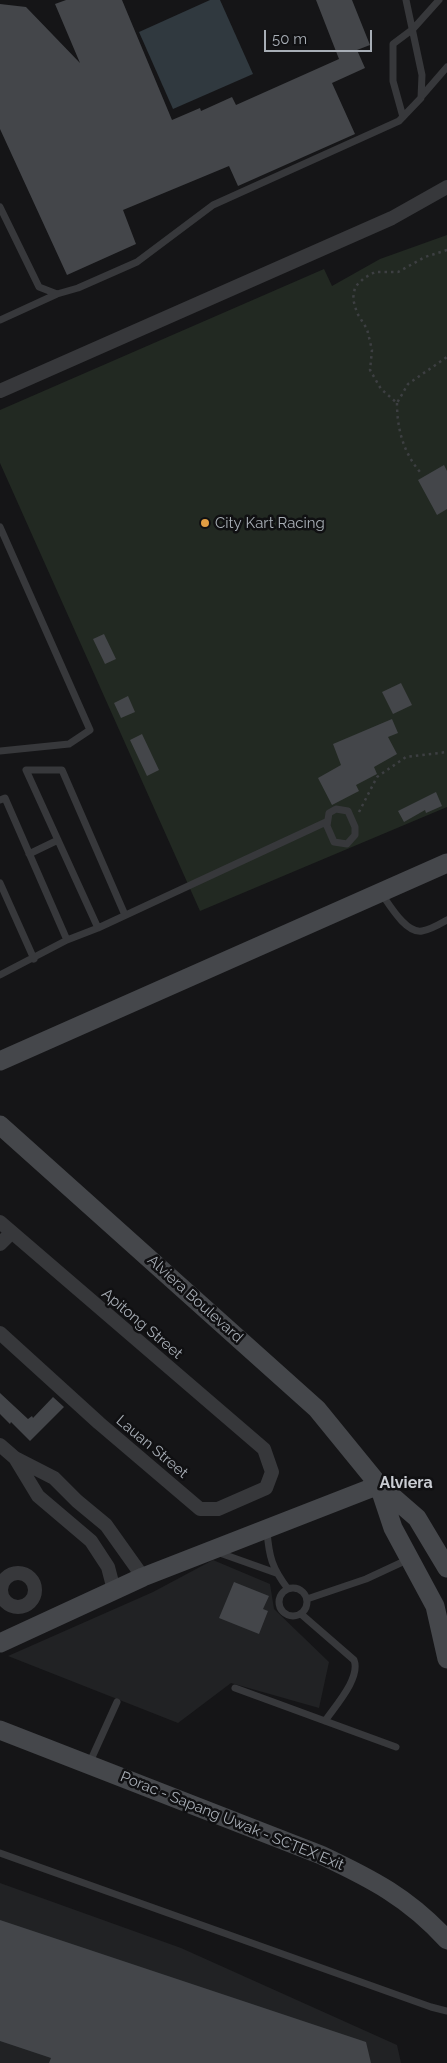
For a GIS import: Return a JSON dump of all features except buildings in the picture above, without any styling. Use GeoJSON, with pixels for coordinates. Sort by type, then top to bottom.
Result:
{"type":"FeatureCollection","features":[{"type":"Feature","properties":{"kind":"street"},"geometry":{"type":"LineString","coordinates":[[0,391],[392,218],[447,187]]}},
{"type":"Feature","properties":{"kind":"street"},"geometry":{"type":"LineString","coordinates":[[0,1061],[447,863]]}},
{"type":"Feature","properties":{"kind":"street","name":"Alviera Boulevard"},"geometry":{"type":"LineString","coordinates":[[0,1125],[317,1409],[379,1485]]}},
{"type":"Feature","properties":{"kind":"street","name":"Apitong Street"},"geometry":{"type":"LineString","coordinates":[[0,1222],[11,1234],[264,1449]]}},
{"type":"Feature","properties":{"kind":"street"},"geometry":{"type":"LineString","coordinates":[[0,1244],[11,1234]]}},
{"type":"Feature","properties":{"kind":"street","name":"Lauan Street"},"geometry":{"type":"LineString","coordinates":[[0,1333],[99,1423],[200,1509],[218,1509],[266,1488],[272,1472],[264,1449]]}},
{"type":"Feature","properties":{"kind":"street"},"geometry":{"type":"LineString","coordinates":[[0,1445],[15,1458],[54,1478],[77,1501],[106,1525],[144,1577]]}},
{"type":"Feature","properties":{"kind":"street"},"geometry":{"type":"LineString","coordinates":[[15,1458],[38,1496],[91,1540],[108,1567],[114,1590]]}},
{"type":"Feature","properties":{"kind":"street"},"geometry":{"type":"LineString","coordinates":[[0,1643],[144,1577],[379,1485]]}},
{"type":"Feature","properties":{"kind":"street"},"geometry":{"type":"LineString","coordinates":[[379,1485],[394,1528],[435,1606],[447,1659]]}},
{"type":"Feature","properties":{"kind":"street"},"geometry":{"type":"LineString","coordinates":[[379,1485],[417,1518],[447,1568]]}},
{"type":"Feature","properties":{"kind":"street"},"geometry":{"type":"LineString","coordinates":[[63,1516],[77,1501]]}},
{"type":"Feature","properties":{"kind":"street","name":"Porac - Sapang Uwak - SCTEX Exit"},"geometry":{"type":"LineString","coordinates":[[0,1730],[321,1855],[370,1878],[403,1899],[429,1920],[447,1940]]}},
{"type":"Feature","properties":{"kind":"lane"},"geometry":{"type":"LineString","coordinates":[[406,0],[422,75],[421,98]]}},
{"type":"Feature","properties":{"kind":"lane"},"geometry":{"type":"LineString","coordinates":[[403,118],[393,80],[394,44],[413,28],[439,0]]}},
{"type":"Feature","properties":{"kind":"lane"},"geometry":{"type":"LineString","coordinates":[[0,320],[57,294],[78,288],[137,262],[212,205],[399,121],[447,67]]}},
{"type":"Feature","properties":{"kind":"lane"},"geometry":{"type":"LineString","coordinates":[[0,208],[39,287],[57,294]]}},
{"type":"Feature","properties":{"kind":"lane"},"geometry":{"type":"LineString","coordinates":[[0,527],[90,730],[69,744],[0,751]]}},
{"type":"Feature","properties":{"kind":"lane"},"geometry":{"type":"LineString","coordinates":[[98,928],[26,770],[62,770],[125,915]]}},
{"type":"Feature","properties":{"kind":"lane"},"geometry":{"type":"LineString","coordinates":[[0,800],[5,798],[67,940]]}},
{"type":"Feature","properties":{"kind":"lane"},"geometry":{"type":"LineString","coordinates":[[0,975],[34,959],[67,940],[98,928],[326,822],[332,810],[340,808],[348,811],[356,831],[353,839],[342,845],[331,839],[326,822]]}},
{"type":"Feature","properties":{"kind":"lane"},"geometry":{"type":"LineString","coordinates":[[29,854],[58,840]]}},
{"type":"Feature","properties":{"kind":"lane"},"geometry":{"type":"LineString","coordinates":[[0,883],[34,959]]}},
{"type":"Feature","properties":{"kind":"lane"},"geometry":{"type":"LineString","coordinates":[[380,892],[404,924],[411,930],[421,932],[447,920]]}},
{"type":"Feature","properties":{"kind":"lane"},"geometry":{"type":"LineString","coordinates":[[266,1528],[268,1555],[276,1573],[288,1589],[300,1590],[307,1599],[308,1604],[301,1614],[290,1616],[281,1609],[280,1598],[288,1589]]}},
{"type":"Feature","properties":{"kind":"lane"},"geometry":{"type":"LineString","coordinates":[[210,1550],[276,1573]]}},
{"type":"Feature","properties":{"kind":"lane"},"geometry":{"type":"LineString","coordinates":[[307,1599],[366,1579],[410,1559]]}},
{"type":"Feature","properties":{"kind":"lane"},"geometry":{"type":"LineString","coordinates":[[301,1614],[354,1660],[357,1666],[355,1677],[325,1721]]}},
{"type":"Feature","properties":{"kind":"lane"},"geometry":{"type":"LineString","coordinates":[[235,1688],[396,1747]]}},
{"type":"Feature","properties":{"kind":"lane"},"geometry":{"type":"LineString","coordinates":[[89,1764],[117,1702]]}},
{"type":"Feature","properties":{"kind":"lane"},"geometry":{"type":"LineString","coordinates":[[0,1853],[431,2007],[447,2011]]}},
{"type":"Feature","properties":{"kind":"path"},"geometry":{"type":"LineString","coordinates":[[397,403],[381,390],[370,370],[372,350],[368,329],[356,313],[353,299],[355,287],[364,278],[375,272],[398,272],[425,257],[447,250]]}},
{"type":"Feature","properties":{"kind":"path"},"geometry":{"type":"LineString","coordinates":[[420,472],[410,460],[403,441],[397,420],[397,403],[408,384],[447,357]]}},
{"type":"Feature","properties":{"kind":"path"},"geometry":{"type":"LineString","coordinates":[[354,823],[377,777],[406,757],[447,752]]}},
{"type":"Feature","properties":{"kind":"shaded area"},"geometry":{"type":"Polygon","coordinates":[[[210,0],[220,0],[253,74],[173,109],[139,32],[210,0]]]}},
{"type":"Feature","properties":{"kind":"shaded area","name":"City Kart Racing"},"geometry":{"type":"Polygon","coordinates":[[[447,235],[447,807],[200,911],[0,463],[0,410],[324,269],[332,286],[380,259],[447,235]]]}},
{"type":"Feature","properties":{"kind":"shaded area"},"geometry":{"type":"Polygon","coordinates":[[[213,1560],[270,1584],[274,1609],[329,1662],[319,1708],[231,1683],[178,1723],[8,1656],[153,1592],[213,1560]]]}},
{"type":"Feature","properties":{"kind":"shaded area"},"geometry":{"type":"Polygon","coordinates":[[[0,1883],[181,1948],[397,2045],[401,2063],[0,2063],[0,1883]]]}},
{"type":"Feature","properties":{"kind":"place","name":"City Kart Racing"},"geometry":{"type":"Point","coordinates":[205,523]}},
{"type":"Feature","properties":{"kind":"district","name":"Alviera"},"geometry":{"type":"Point","coordinates":[406,1483]}}]}
